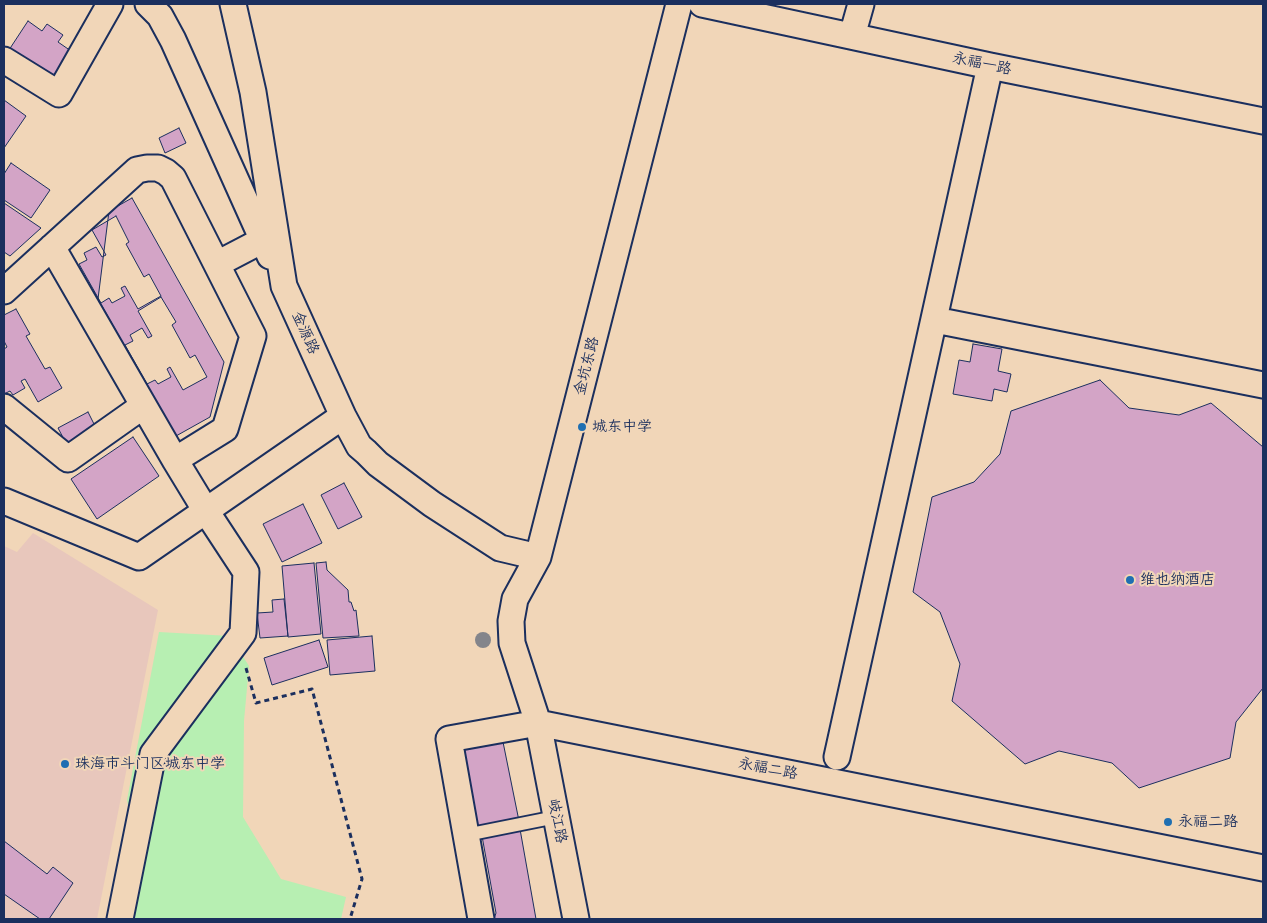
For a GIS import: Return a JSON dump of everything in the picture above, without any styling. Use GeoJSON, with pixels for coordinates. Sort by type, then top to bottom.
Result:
{"type":"FeatureCollection","features":[{"type":"Feature","properties":{"kind":"street"},"geometry":{"type":"LineString","coordinates":[[4,60],[59,94],[110,4]]}},
{"type":"Feature","properties":{"kind":"street"},"geometry":{"type":"LineString","coordinates":[[148,4],[160,16],[172,40],[284,286]]}},
{"type":"Feature","properties":{"kind":"street","name":"金源路"},"geometry":{"type":"LineString","coordinates":[[233,4],[253,92],[284,286],[343,416],[359,446],[378,464],[432,504],[500,548],[538,557]]}},
{"type":"Feature","properties":{"kind":"street","name":"金坑东路"},"geometry":{"type":"LineString","coordinates":[[538,724],[512,643],[511,621],[515,599],[538,557],[679,4]]}},
{"type":"Feature","properties":{"kind":"street","name":"永福一路"},"geometry":{"type":"LineString","coordinates":[[702,4],[990,66],[1263,121]]}},
{"type":"Feature","properties":{"kind":"street"},"geometry":{"type":"LineString","coordinates":[[852,36],[861,4]]}},
{"type":"Feature","properties":{"kind":"street"},"geometry":{"type":"LineString","coordinates":[[837,758],[990,66]]}},
{"type":"Feature","properties":{"kind":"street"},"geometry":{"type":"LineString","coordinates":[[4,291],[137,170],[158,168],[174,178],[253,336],[225,429],[175,460]]}},
{"type":"Feature","properties":{"kind":"street"},"geometry":{"type":"LineString","coordinates":[[216,264],[263,240]]}},
{"type":"Feature","properties":{"kind":"street"},"geometry":{"type":"LineString","coordinates":[[52,247],[175,460],[246,572],[244,633],[153,754],[120,919]]}},
{"type":"Feature","properties":{"kind":"street"},"geometry":{"type":"LineString","coordinates":[[935,320],[1263,385]]}},
{"type":"Feature","properties":{"kind":"street"},"geometry":{"type":"LineString","coordinates":[[4,407],[68,459],[143,406]]}},
{"type":"Feature","properties":{"kind":"street"},"geometry":{"type":"LineString","coordinates":[[4,501],[139,557],[343,416]]}},
{"type":"Feature","properties":{"kind":"street"},"geometry":{"type":"LineString","coordinates":[[480,919],[449,739],[538,724]]}},
{"type":"Feature","properties":{"kind":"street","name":"岐江路"},"geometry":{"type":"LineString","coordinates":[[538,724],[576,919]]}},
{"type":"Feature","properties":{"kind":"street","name":"永福二路"},"geometry":{"type":"LineString","coordinates":[[538,724],[1263,868]]}},
{"type":"Feature","properties":{"kind":"lane"},"geometry":{"type":"LineString","coordinates":[[466,835],[556,817]]}},
{"type":"Feature","properties":{"kind":"path"},"geometry":{"type":"LineString","coordinates":[[238,641],[256,703],[312,690],[362,879],[350,919]]}},
{"type":"Feature","properties":{"kind":"shaded area","name":"珠海市斗门区城东中学"},"geometry":{"type":"Polygon","coordinates":[[[33,533],[158,610],[97,919],[4,919],[4,546],[17,552],[33,533]]]}},
{"type":"Feature","properties":{"kind":"green space"},"geometry":{"type":"Polygon","coordinates":[[[159,632],[230,636],[249,666],[244,721],[243,817],[281,879],[346,897],[341,919],[124,919],[137,853],[127,800],[159,632]]]}},
{"type":"Feature","properties":{"kind":"building"},"geometry":{"type":"Polygon","coordinates":[[[28,21],[42,31],[47,24],[63,35],[58,42],[71,51],[48,85],[5,56],[28,21]]]}},
{"type":"Feature","properties":{"kind":"building"},"geometry":{"type":"Polygon","coordinates":[[[4,100],[26,116],[4,148],[4,100]]]}},
{"type":"Feature","properties":{"kind":"building"},"geometry":{"type":"Polygon","coordinates":[[[179,128],[186,143],[165,153],[159,138],[179,128]]]}},
{"type":"Feature","properties":{"kind":"building"},"geometry":{"type":"Polygon","coordinates":[[[11,163],[50,190],[31,218],[4,200],[4,174],[11,163]]]}},
{"type":"Feature","properties":{"kind":"building"},"geometry":{"type":"Polygon","coordinates":[[[132,198],[224,362],[210,417],[176,436],[98,299],[109,211],[132,198]]]}},
{"type":"Feature","properties":{"kind":"building"},"geometry":{"type":"Polygon","coordinates":[[[4,203],[41,228],[10,256],[4,252],[4,203]]]}},
{"type":"Feature","properties":{"kind":"building"},"geometry":{"type":"Polygon","coordinates":[[[116,216],[129,242],[126,244],[144,277],[149,274],[161,296],[138,309],[125,286],[121,288],[125,296],[112,303],[109,298],[101,303],[79,264],[87,260],[84,253],[96,247],[102,257],[106,255],[92,230],[116,216]]]}},
{"type":"Feature","properties":{"kind":"building"},"geometry":{"type":"Polygon","coordinates":[[[161,297],[176,322],[172,325],[190,358],[195,355],[207,377],[183,390],[170,367],[167,369],[171,377],[158,384],[155,380],[147,384],[125,345],[133,341],[130,335],[142,328],[148,338],[152,336],[138,311],[161,297]]]}},
{"type":"Feature","properties":{"kind":"building"},"geometry":{"type":"Polygon","coordinates":[[[16,309],[30,334],[26,336],[45,369],[50,367],[62,388],[38,402],[25,379],[21,381],[25,388],[13,395],[10,391],[4,394],[4,349],[7,347],[4,341],[4,315],[16,309]]]}},
{"type":"Feature","properties":{"kind":"building"},"geometry":{"type":"Polygon","coordinates":[[[973,344],[1002,349],[998,371],[1011,374],[1007,392],[994,389],[992,401],[953,394],[959,360],[970,362],[973,344]]]}},
{"type":"Feature","properties":{"kind":"building"},"geometry":{"type":"Polygon","coordinates":[[[1100,380],[1129,408],[1179,415],[1211,403],[1263,447],[1263,688],[1236,722],[1230,758],[1139,788],[1112,763],[1059,751],[1025,764],[952,701],[960,664],[940,612],[913,592],[932,497],[974,482],[1000,454],[1011,411],[1100,380]]]}},
{"type":"Feature","properties":{"kind":"building"},"geometry":{"type":"Polygon","coordinates":[[[88,412],[97,430],[67,445],[58,428],[88,412]]]}},
{"type":"Feature","properties":{"kind":"building"},"geometry":{"type":"Polygon","coordinates":[[[133,437],[159,476],[97,519],[71,479],[133,437]]]}},
{"type":"Feature","properties":{"kind":"building"},"geometry":{"type":"Polygon","coordinates":[[[344,483],[362,517],[338,529],[321,495],[344,483]]]}},
{"type":"Feature","properties":{"kind":"building"},"geometry":{"type":"Polygon","coordinates":[[[303,504],[322,543],[282,562],[263,524],[303,504]]]}},
{"type":"Feature","properties":{"kind":"building"},"geometry":{"type":"Polygon","coordinates":[[[326,562],[327,570],[348,590],[349,602],[351,602],[354,611],[356,610],[359,636],[323,638],[316,563],[326,562]]]}},
{"type":"Feature","properties":{"kind":"building"},"geometry":{"type":"Polygon","coordinates":[[[314,563],[321,634],[288,637],[282,566],[314,563]]]}},
{"type":"Feature","properties":{"kind":"building"},"geometry":{"type":"Polygon","coordinates":[[[284,599],[288,636],[260,638],[257,613],[273,612],[272,600],[284,599]]]}},
{"type":"Feature","properties":{"kind":"building"},"geometry":{"type":"Polygon","coordinates":[[[372,636],[375,671],[330,675],[327,640],[372,636]]]}},
{"type":"Feature","properties":{"kind":"building"},"geometry":{"type":"Polygon","coordinates":[[[319,640],[328,667],[272,685],[264,658],[319,640]]]}},
{"type":"Feature","properties":{"kind":"building"},"geometry":{"type":"Polygon","coordinates":[[[503,742],[519,821],[478,829],[462,750],[503,742]]]}},
{"type":"Feature","properties":{"kind":"building"},"geometry":{"type":"Polygon","coordinates":[[[520,829],[536,919],[494,919],[496,913],[482,836],[520,829]]]}},
{"type":"Feature","properties":{"kind":"building"},"geometry":{"type":"Polygon","coordinates":[[[4,841],[47,874],[53,867],[73,883],[49,919],[40,919],[4,894],[4,841]]]}},
{"type":"Feature","properties":{"kind":"place","name":"城东中学"},"geometry":{"type":"Point","coordinates":[582,427]}},
{"type":"Feature","properties":{"kind":"place","name":"维也纳酒店"},"geometry":{"type":"Point","coordinates":[1130,580]}},
{"type":"Feature","properties":{"kind":"place","name":"珠海市斗门区城东中学"},"geometry":{"type":"Point","coordinates":[65,764]}},
{"type":"Feature","properties":{"kind":"place","name":"永福二路"},"geometry":{"type":"Point","coordinates":[1168,822]}}]}
